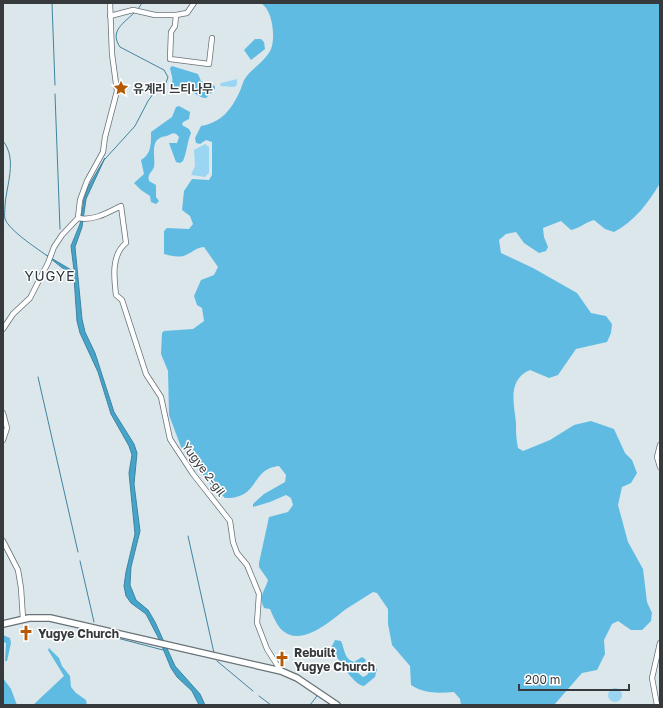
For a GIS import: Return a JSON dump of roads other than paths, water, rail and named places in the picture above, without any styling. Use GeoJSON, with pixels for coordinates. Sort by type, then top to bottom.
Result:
{"type":"FeatureCollection","features":[{"type":"Feature","properties":{"kind":"street"},"geometry":{"type":"LineString","coordinates":[[3,328],[30,298],[62,235],[78,218],[80,200],[87,180],[103,152],[105,137],[117,91],[110,3]]}},
{"type":"Feature","properties":{"kind":"street"},"geometry":{"type":"LineString","coordinates":[[110,16],[133,10],[144,11],[155,15],[176,15],[188,13],[194,3]]}},
{"type":"Feature","properties":{"kind":"street"},"geometry":{"type":"LineString","coordinates":[[176,15],[175,26],[171,32],[170,59],[209,64],[212,38]]}},
{"type":"Feature","properties":{"kind":"street","name":"Yugye 2-gil"},"geometry":{"type":"LineString","coordinates":[[78,218],[87,220],[105,214],[121,206],[126,243],[116,254],[114,279],[116,295],[122,300],[146,374],[161,397],[170,439],[193,474],[230,521],[233,542],[237,553],[247,565],[259,594],[257,623],[267,649],[281,671]]}},
{"type":"Feature","properties":{"kind":"street"},"geometry":{"type":"LineString","coordinates":[[3,413],[7,428],[3,440]]}},
{"type":"Feature","properties":{"kind":"street"},"geometry":{"type":"LineString","coordinates":[[660,445],[657,457],[660,467]]}},
{"type":"Feature","properties":{"kind":"street"},"geometry":{"type":"LineString","coordinates":[[3,541],[18,570],[22,588],[23,619]]}},
{"type":"Feature","properties":{"kind":"street"},"geometry":{"type":"LineString","coordinates":[[3,624],[36,617],[50,618],[281,671],[298,678],[337,705]]}},
{"type":"Feature","properties":{"kind":"street"},"geometry":{"type":"LineString","coordinates":[[657,705],[652,678],[660,643]]}},
{"type":"Feature","properties":{"kind":"waterway"},"geometry":{"type":"LineString","coordinates":[[52,3],[55,85]]}},
{"type":"Feature","properties":{"kind":"waterway"},"geometry":{"type":"LineString","coordinates":[[138,9],[142,3]]}},
{"type":"Feature","properties":{"kind":"waterway"},"geometry":{"type":"LineString","coordinates":[[105,159],[135,126],[148,101],[156,90],[166,83],[168,77],[164,70],[120,47],[117,41],[117,32],[122,24],[134,13]]}},
{"type":"Feature","properties":{"kind":"waterway"},"geometry":{"type":"LineString","coordinates":[[55,94],[60,229]]}},
{"type":"Feature","properties":{"kind":"waterway"},"geometry":{"type":"LineString","coordinates":[[3,141],[10,156],[10,173],[5,206],[5,219],[17,234],[46,255]]}},
{"type":"Feature","properties":{"kind":"waterway"},"geometry":{"type":"LineString","coordinates":[[38,377],[78,552]]}},
{"type":"Feature","properties":{"kind":"waterway"},"geometry":{"type":"LineString","coordinates":[[188,536],[214,653]]}},
{"type":"Feature","properties":{"kind":"waterway"},"geometry":{"type":"LineString","coordinates":[[80,561],[94,622]]}},
{"type":"Feature","properties":{"kind":"waterway"},"geometry":{"type":"LineString","coordinates":[[98,633],[163,650]]}},
{"type":"Feature","properties":{"kind":"waterway"},"geometry":{"type":"LineString","coordinates":[[217,661],[253,691]]}},
{"type":"Feature","properties":{"kind":"waterway"},"geometry":{"type":"LineString","coordinates":[[259,696],[271,705]]}},
{"type":"Feature","properties":{"kind":"waterway"},"geometry":{"type":"LineString","coordinates":[[310,705],[317,696]]}},
{"type":"Feature","properties":{"kind":"place","name":"유계리 느티나무"},"geometry":{"type":"Point","coordinates":[121,88]}},
{"type":"Feature","properties":{"kind":"place","name":"Yugye Church"},"geometry":{"type":"Point","coordinates":[26,633]}},
{"type":"Feature","properties":{"kind":"place","name":"Rebuilt Yugye Church"},"geometry":{"type":"Point","coordinates":[282,659]}},
{"type":"Feature","properties":{"kind":"district","name":"YUGYE"},"geometry":{"type":"Point","coordinates":[50,275]}}]}
